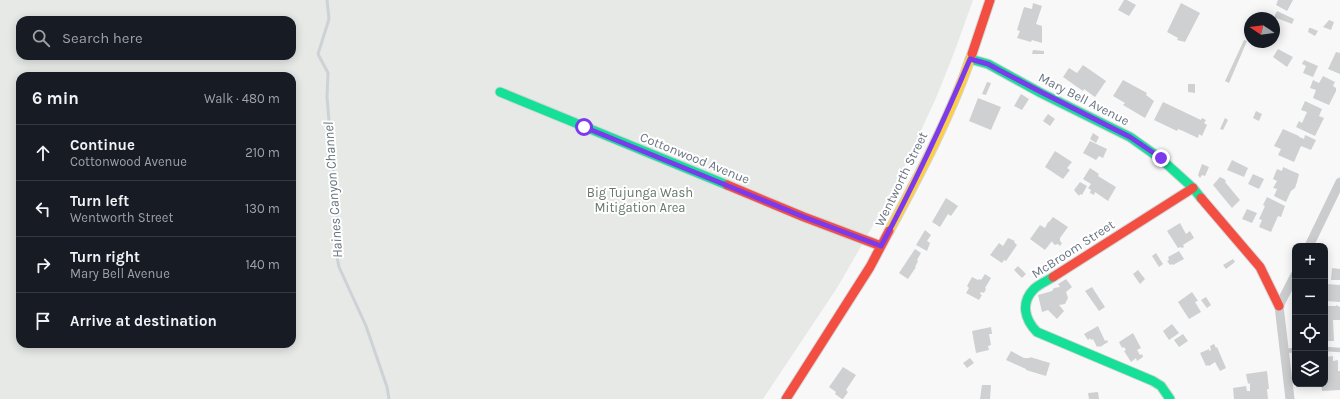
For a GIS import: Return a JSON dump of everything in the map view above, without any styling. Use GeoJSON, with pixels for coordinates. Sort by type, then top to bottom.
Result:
{"type":"FeatureCollection","features":[{"type":"Feature","properties":{"kind":"street","name":"Wentworth Street"},"geometry":{"type":"LineString","coordinates":[[786,399],[870,267],[915,182],[947,114],[970,59],[990,0]]}},
{"type":"Feature","properties":{"kind":"street","name":"Mary Bell Avenue"},"geometry":{"type":"LineString","coordinates":[[970,59],[994,67],[1130,137],[1161,158],[1193,188],[1260,267],[1279,306]]}},
{"type":"Feature","properties":{"kind":"street","name":"Cottonwood Avenue"},"geometry":{"type":"LineString","coordinates":[[500,92],[804,217],[881,246]]}},
{"type":"Feature","properties":{"kind":"street"},"geometry":{"type":"LineString","coordinates":[[1310,243],[1340,182]]}},
{"type":"Feature","properties":{"kind":"street","name":"McBroom Street"},"geometry":{"type":"LineString","coordinates":[[1170,399],[1161,386],[1157,383],[1037,332],[1026,320],[1025,307],[1029,296],[1034,289],[1193,188]]}},
{"type":"Feature","properties":{"kind":"street"},"geometry":{"type":"LineString","coordinates":[[1290,399],[1279,306],[1293,279]]}},
{"type":"Feature","properties":{"kind":"lane"},"geometry":{"type":"LineString","coordinates":[[1328,349],[1340,350]]}},
{"type":"Feature","properties":{"kind":"lane"},"geometry":{"type":"LineString","coordinates":[[1284,351],[1292,350]]}},
{"type":"Feature","properties":{"kind":"green space","name":"Big Tujunga Wash Mitigation Area"},"geometry":{"type":"Polygon","coordinates":[[[0,0],[973,0],[936,98],[883,208],[837,288],[763,399],[0,399],[0,0]]]}},
{"type":"Feature","properties":{"kind":"building"},"geometry":{"type":"Polygon","coordinates":[[[1124,0],[1136,5],[1129,16],[1118,10],[1124,0]]]}},
{"type":"Feature","properties":{"kind":"building"},"geometry":{"type":"Polygon","coordinates":[[[1278,0],[1293,0],[1287,11],[1276,5],[1278,0]]]}},
{"type":"Feature","properties":{"kind":"building"},"geometry":{"type":"Polygon","coordinates":[[[1033,3],[1042,6],[1036,24],[1042,26],[1042,43],[1017,38],[1020,31],[1017,30],[1024,7],[1032,9],[1033,3]]]}},
{"type":"Feature","properties":{"kind":"building"},"geometry":{"type":"Polygon","coordinates":[[[1181,3],[1200,13],[1185,42],[1177,40],[1178,38],[1167,32],[1181,3]]]}},
{"type":"Feature","properties":{"kind":"building"},"geometry":{"type":"Polygon","coordinates":[[[1280,12],[1294,19],[1292,24],[1280,19],[1280,12]]]}},
{"type":"Feature","properties":{"kind":"building"},"geometry":{"type":"Polygon","coordinates":[[[1329,20],[1334,22],[1331,30],[1323,27],[1329,20]]]}},
{"type":"Feature","properties":{"kind":"building"},"geometry":{"type":"Polygon","coordinates":[[[1309,28],[1318,31],[1315,36],[1308,32],[1309,28]]]}},
{"type":"Feature","properties":{"kind":"building"},"geometry":{"type":"Polygon","coordinates":[[[1244,40],[1244,48],[1229,83],[1225,81],[1244,40]]]}},
{"type":"Feature","properties":{"kind":"building"},"geometry":{"type":"Polygon","coordinates":[[[1278,49],[1293,57],[1287,67],[1273,57],[1278,49]]]}},
{"type":"Feature","properties":{"kind":"building"},"geometry":{"type":"Polygon","coordinates":[[[1033,50],[1044,51],[1044,54],[1032,54],[1033,50]]]}},
{"type":"Feature","properties":{"kind":"building"},"geometry":{"type":"Polygon","coordinates":[[[1336,52],[1340,53],[1340,74],[1328,69],[1336,52]]]}},
{"type":"Feature","properties":{"kind":"building"},"geometry":{"type":"Polygon","coordinates":[[[1304,60],[1318,66],[1313,77],[1303,73],[1306,66],[1302,64],[1304,60]]]}},
{"type":"Feature","properties":{"kind":"building"},"geometry":{"type":"Polygon","coordinates":[[[1083,65],[1106,81],[1095,97],[1084,89],[1083,91],[1063,77],[1069,68],[1077,73],[1083,65]]]}},
{"type":"Feature","properties":{"kind":"building"},"geometry":{"type":"Polygon","coordinates":[[[1323,76],[1335,82],[1333,86],[1336,88],[1336,91],[1329,105],[1313,98],[1316,90],[1310,88],[1313,80],[1319,83],[1323,76]]]}},
{"type":"Feature","properties":{"kind":"building"},"geometry":{"type":"Polygon","coordinates":[[[1123,80],[1147,93],[1146,95],[1154,101],[1145,118],[1123,105],[1125,103],[1113,96],[1123,80]]]}},
{"type":"Feature","properties":{"kind":"building"},"geometry":{"type":"Polygon","coordinates":[[[987,82],[991,83],[986,95],[982,94],[987,82]]]}},
{"type":"Feature","properties":{"kind":"building"},"geometry":{"type":"Polygon","coordinates":[[[1188,84],[1195,84],[1195,93],[1188,92],[1188,84]]]}},
{"type":"Feature","properties":{"kind":"building"},"geometry":{"type":"Polygon","coordinates":[[[1021,94],[1029,99],[1022,110],[1014,106],[1021,94]]]}},
{"type":"Feature","properties":{"kind":"building"},"geometry":{"type":"Polygon","coordinates":[[[978,98],[1001,107],[991,130],[969,121],[978,98]]]}},
{"type":"Feature","properties":{"kind":"building"},"geometry":{"type":"Polygon","coordinates":[[[1305,101],[1322,109],[1319,116],[1324,118],[1315,136],[1296,127],[1299,121],[1302,123],[1307,112],[1301,110],[1305,101]]]}},
{"type":"Feature","properties":{"kind":"building"},"geometry":{"type":"Polygon","coordinates":[[[1163,102],[1201,120],[1202,118],[1206,120],[1204,123],[1207,125],[1202,136],[1199,134],[1198,138],[1178,129],[1177,131],[1154,120],[1163,102]]]}},
{"type":"Feature","properties":{"kind":"building"},"geometry":{"type":"Polygon","coordinates":[[[1256,111],[1262,114],[1259,121],[1253,118],[1256,111]]]}},
{"type":"Feature","properties":{"kind":"building"},"geometry":{"type":"Polygon","coordinates":[[[1048,114],[1055,119],[1050,126],[1043,121],[1048,114]]]}},
{"type":"Feature","properties":{"kind":"building"},"geometry":{"type":"Polygon","coordinates":[[[1225,118],[1228,120],[1223,130],[1220,129],[1225,118]]]}},
{"type":"Feature","properties":{"kind":"building"},"geometry":{"type":"Polygon","coordinates":[[[1283,129],[1304,139],[1305,135],[1316,140],[1311,150],[1301,146],[1294,162],[1278,155],[1281,149],[1274,146],[1283,129]]]}},
{"type":"Feature","properties":{"kind":"building"},"geometry":{"type":"Polygon","coordinates":[[[1093,133],[1099,137],[1096,143],[1090,139],[1093,133]]]}},
{"type":"Feature","properties":{"kind":"building"},"geometry":{"type":"Polygon","coordinates":[[[1090,141],[1107,149],[1103,158],[1099,156],[1096,160],[1083,153],[1090,141]]]}},
{"type":"Feature","properties":{"kind":"building"},"geometry":{"type":"Polygon","coordinates":[[[1055,151],[1072,162],[1067,168],[1070,170],[1063,179],[1045,167],[1055,151]]]}},
{"type":"Feature","properties":{"kind":"building"},"geometry":{"type":"Polygon","coordinates":[[[1232,160],[1248,168],[1244,177],[1227,170],[1232,160]]]}},
{"type":"Feature","properties":{"kind":"building"},"geometry":{"type":"Polygon","coordinates":[[[1202,164],[1209,167],[1205,176],[1202,175],[1200,178],[1198,175],[1202,164]]]}},
{"type":"Feature","properties":{"kind":"building"},"geometry":{"type":"Polygon","coordinates":[[[1283,167],[1299,174],[1295,188],[1291,191],[1286,202],[1274,196],[1277,189],[1273,188],[1277,181],[1273,179],[1277,169],[1282,171],[1283,167]]]}},
{"type":"Feature","properties":{"kind":"building"},"geometry":{"type":"Polygon","coordinates":[[[1090,168],[1099,174],[1098,176],[1116,187],[1108,201],[1095,192],[1094,195],[1090,193],[1091,190],[1088,188],[1091,184],[1083,179],[1090,168]]]}},
{"type":"Feature","properties":{"kind":"building"},"geometry":{"type":"Polygon","coordinates":[[[1253,174],[1264,179],[1259,189],[1248,184],[1253,174]]]}},
{"type":"Feature","properties":{"kind":"building"},"geometry":{"type":"Polygon","coordinates":[[[1220,177],[1226,181],[1225,182],[1240,200],[1232,208],[1213,185],[1220,177]]]}},
{"type":"Feature","properties":{"kind":"building"},"geometry":{"type":"Polygon","coordinates":[[[1080,182],[1087,186],[1082,195],[1080,194],[1079,196],[1074,190],[1080,182]]]}},
{"type":"Feature","properties":{"kind":"building"},"geometry":{"type":"Polygon","coordinates":[[[1267,197],[1285,206],[1281,217],[1278,216],[1271,232],[1259,227],[1262,220],[1259,219],[1267,197]]]}},
{"type":"Feature","properties":{"kind":"building"},"geometry":{"type":"Polygon","coordinates":[[[946,198],[958,206],[951,216],[948,214],[940,227],[932,222],[946,198]]]}},
{"type":"Feature","properties":{"kind":"building"},"geometry":{"type":"Polygon","coordinates":[[[1247,209],[1257,213],[1252,223],[1242,219],[1247,209]]]}},
{"type":"Feature","properties":{"kind":"building"},"geometry":{"type":"Polygon","coordinates":[[[1053,217],[1068,227],[1060,238],[1062,243],[1060,246],[1058,244],[1055,245],[1052,241],[1045,250],[1030,239],[1040,225],[1045,228],[1053,217]]]}},
{"type":"Feature","properties":{"kind":"building"},"geometry":{"type":"Polygon","coordinates":[[[1180,223],[1186,234],[1190,231],[1194,238],[1183,245],[1184,247],[1178,248],[1167,231],[1180,223]]]}},
{"type":"Feature","properties":{"kind":"building"},"geometry":{"type":"Polygon","coordinates":[[[925,230],[931,235],[927,241],[930,243],[927,251],[916,245],[925,230]]]}},
{"type":"Feature","properties":{"kind":"building"},"geometry":{"type":"Polygon","coordinates":[[[1008,238],[1015,241],[1014,242],[1017,245],[1006,261],[1004,260],[1002,263],[990,255],[999,243],[1003,246],[1008,238]]]}},
{"type":"Feature","properties":{"kind":"building"},"geometry":{"type":"Polygon","coordinates":[[[915,249],[921,253],[917,260],[916,267],[908,279],[899,273],[915,249]]]}},
{"type":"Feature","properties":{"kind":"building"},"geometry":{"type":"Polygon","coordinates":[[[1179,251],[1184,259],[1170,265],[1167,261],[1169,260],[1168,257],[1179,251]]]}},
{"type":"Feature","properties":{"kind":"building"},"geometry":{"type":"Polygon","coordinates":[[[1156,253],[1163,264],[1159,267],[1152,256],[1156,253]]]}},
{"type":"Feature","properties":{"kind":"building"},"geometry":{"type":"Polygon","coordinates":[[[1233,259],[1235,262],[1226,269],[1223,265],[1233,259]]]}},
{"type":"Feature","properties":{"kind":"building"},"geometry":{"type":"Polygon","coordinates":[[[1018,266],[1026,274],[1022,278],[1014,270],[1018,266]]]}},
{"type":"Feature","properties":{"kind":"building"},"geometry":{"type":"Polygon","coordinates":[[[1332,268],[1340,269],[1340,280],[1331,280],[1332,268]]]}},
{"type":"Feature","properties":{"kind":"building"},"geometry":{"type":"Polygon","coordinates":[[[1138,270],[1145,279],[1140,284],[1133,274],[1138,270]]]}},
{"type":"Feature","properties":{"kind":"building"},"geometry":{"type":"Polygon","coordinates":[[[985,274],[991,278],[985,288],[984,293],[981,292],[980,294],[982,295],[979,300],[966,293],[969,288],[967,286],[972,277],[981,280],[985,274]]]}},
{"type":"Feature","properties":{"kind":"building"},"geometry":{"type":"Polygon","coordinates":[[[1066,279],[1072,287],[1066,292],[1068,298],[1065,304],[1059,305],[1064,311],[1057,319],[1048,310],[1042,312],[1038,295],[1060,287],[1058,284],[1066,279]]]}},
{"type":"Feature","properties":{"kind":"building"},"geometry":{"type":"Polygon","coordinates":[[[1328,284],[1340,285],[1340,302],[1328,301],[1328,284]]]}},
{"type":"Feature","properties":{"kind":"building"},"geometry":{"type":"Polygon","coordinates":[[[1092,287],[1105,307],[1099,311],[1085,291],[1092,287]]]}},
{"type":"Feature","properties":{"kind":"building"},"geometry":{"type":"Polygon","coordinates":[[[1192,292],[1198,301],[1195,302],[1201,312],[1189,319],[1178,302],[1192,292]]]}},
{"type":"Feature","properties":{"kind":"building"},"geometry":{"type":"Polygon","coordinates":[[[1206,297],[1211,305],[1207,308],[1201,300],[1206,297]]]}},
{"type":"Feature","properties":{"kind":"building"},"geometry":{"type":"Polygon","coordinates":[[[1328,306],[1340,307],[1340,320],[1333,320],[1334,341],[1328,341],[1328,306]]]}},
{"type":"Feature","properties":{"kind":"building"},"geometry":{"type":"Polygon","coordinates":[[[1172,324],[1179,333],[1169,340],[1163,331],[1172,324]]]}},
{"type":"Feature","properties":{"kind":"building"},"geometry":{"type":"Polygon","coordinates":[[[1098,326],[1105,341],[1107,340],[1108,342],[1100,347],[1097,347],[1093,339],[1091,340],[1090,338],[1088,340],[1084,334],[1098,326]]]}},
{"type":"Feature","properties":{"kind":"building"},"geometry":{"type":"Polygon","coordinates":[[[991,327],[992,334],[989,334],[991,345],[988,346],[989,350],[976,353],[972,331],[991,327]]]}},
{"type":"Feature","properties":{"kind":"building"},"geometry":{"type":"Polygon","coordinates":[[[1133,333],[1141,348],[1137,350],[1143,357],[1137,361],[1136,358],[1131,362],[1124,351],[1126,350],[1124,347],[1122,348],[1119,342],[1133,333]]]}},
{"type":"Feature","properties":{"kind":"building"},"geometry":{"type":"Polygon","coordinates":[[[1183,334],[1188,341],[1179,347],[1174,340],[1183,334]]]}},
{"type":"Feature","properties":{"kind":"building"},"geometry":{"type":"Polygon","coordinates":[[[1214,344],[1216,348],[1217,347],[1226,368],[1220,371],[1215,362],[1209,366],[1206,366],[1200,353],[1209,349],[1209,351],[1211,350],[1210,346],[1214,344]]]}},
{"type":"Feature","properties":{"kind":"building"},"geometry":{"type":"Polygon","coordinates":[[[1011,351],[1024,358],[1030,357],[1050,363],[1046,376],[1026,370],[1006,360],[1011,351]]]}},
{"type":"Feature","properties":{"kind":"building"},"geometry":{"type":"Polygon","coordinates":[[[1333,356],[1333,361],[1338,360],[1338,371],[1340,371],[1340,390],[1322,391],[1321,387],[1328,387],[1328,357],[1333,356]]]}},
{"type":"Feature","properties":{"kind":"building"},"geometry":{"type":"Polygon","coordinates":[[[970,358],[974,363],[967,368],[963,363],[970,358]]]}},
{"type":"Feature","properties":{"kind":"building"},"geometry":{"type":"Polygon","coordinates":[[[843,367],[856,375],[846,390],[848,392],[842,399],[829,387],[843,367]]]}},
{"type":"Feature","properties":{"kind":"building"},"geometry":{"type":"Polygon","coordinates":[[[1267,371],[1269,389],[1267,389],[1268,399],[1234,399],[1233,388],[1246,386],[1247,391],[1250,391],[1250,383],[1248,384],[1246,374],[1267,371]]]}},
{"type":"Feature","properties":{"kind":"building"},"geometry":{"type":"Polygon","coordinates":[[[982,385],[991,385],[990,399],[980,399],[982,385]]]}},
{"type":"Feature","properties":{"kind":"building"},"geometry":{"type":"Polygon","coordinates":[[[1098,392],[1099,399],[1089,399],[1088,393],[1098,392]]]}},
{"type":"Feature","properties":{"kind":"waterway","name":"Haines Canyon Channel"},"geometry":{"type":"LineString","coordinates":[[327,0],[329,19],[318,54],[328,73],[327,97],[337,214],[335,247],[339,267],[366,326],[387,387],[389,399]]}},
{"type":"Feature","properties":{"kind":"traffic: fast"},"geometry":{"type":"LineString","coordinates":[[970,59],[988,64],[1041,93],[1130,137],[1161,159],[1193,188],[1201,198]]}},
{"type":"Feature","properties":{"kind":"traffic: fast"},"geometry":{"type":"LineString","coordinates":[[500,92],[727,185]]}},
{"type":"Feature","properties":{"kind":"traffic: fast"},"geometry":{"type":"LineString","coordinates":[[1053,277],[1036,287],[1027,300],[1027,317],[1037,332],[1153,381],[1161,386],[1170,399]]}},
{"type":"Feature","properties":{"kind":"traffic: slow"},"geometry":{"type":"LineString","coordinates":[[889,231],[945,122],[972,54]]}},
{"type":"Feature","properties":{"kind":"traffic: jam"},"geometry":{"type":"LineString","coordinates":[[972,54],[990,0]]}},
{"type":"Feature","properties":{"kind":"traffic: jam"},"geometry":{"type":"LineString","coordinates":[[727,185],[804,217],[881,246]]}},
{"type":"Feature","properties":{"kind":"traffic: jam"},"geometry":{"type":"LineString","coordinates":[[1053,277],[1193,188]]}},
{"type":"Feature","properties":{"kind":"traffic: jam"},"geometry":{"type":"LineString","coordinates":[[1201,198],[1260,267],[1279,306]]}},
{"type":"Feature","properties":{"kind":"traffic: jam"},"geometry":{"type":"LineString","coordinates":[[786,399],[870,267],[889,231]]}},
{"type":"Feature","properties":{"kind":"route"},"geometry":{"type":"LineString","coordinates":[[584,127],[804,217],[881,246],[912,188],[947,114],[970,59],[988,64],[1130,137],[1161,158]]}}]}
